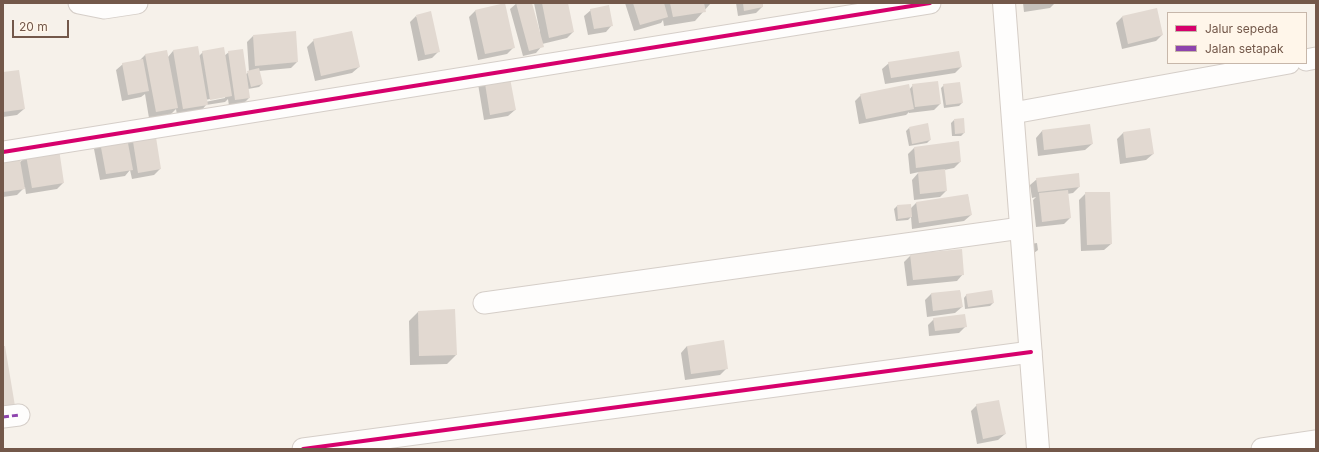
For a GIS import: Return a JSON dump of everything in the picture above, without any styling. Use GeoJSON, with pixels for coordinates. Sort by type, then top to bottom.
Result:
{"type":"FeatureCollection","features":[{"type":"Feature","properties":{"kind":"street"},"geometry":{"type":"LineString","coordinates":[[79,3],[104,8],[137,3]]}},
{"type":"Feature","properties":{"kind":"street"},"geometry":{"type":"LineString","coordinates":[[3,152],[930,3]]}},
{"type":"Feature","properties":{"kind":"street"},"geometry":{"type":"LineString","coordinates":[[1004,3],[1038,449]]}},
{"type":"Feature","properties":{"kind":"street"},"geometry":{"type":"LineString","coordinates":[[1013,113],[1283,64]]}},
{"type":"Feature","properties":{"kind":"street"},"geometry":{"type":"LineString","coordinates":[[484,303],[1021,228]]}},
{"type":"Feature","properties":{"kind":"street"},"geometry":{"type":"LineString","coordinates":[[303,449],[1031,352]]}},
{"type":"Feature","properties":{"kind":"street"},"geometry":{"type":"LineString","coordinates":[[1262,449],[1316,441]]}},
{"type":"Feature","properties":{"kind":"building"},"geometry":{"type":"Polygon","coordinates":[[[505,3],[515,48],[485,54],[475,10],[505,3]]]}},
{"type":"Feature","properties":{"kind":"building"},"geometry":{"type":"Polygon","coordinates":[[[516,3],[532,3],[544,47],[529,51],[516,3]]]}},
{"type":"Feature","properties":{"kind":"building"},"geometry":{"type":"Polygon","coordinates":[[[542,3],[568,3],[574,32],[549,38],[542,3]]]}},
{"type":"Feature","properties":{"kind":"building"},"geometry":{"type":"Polygon","coordinates":[[[633,3],[664,3],[668,17],[640,25],[633,3]]]}},
{"type":"Feature","properties":{"kind":"building"},"geometry":{"type":"Polygon","coordinates":[[[670,3],[704,3],[706,12],[673,17],[670,3]]]}},
{"type":"Feature","properties":{"kind":"building"},"geometry":{"type":"Polygon","coordinates":[[[743,3],[763,3],[763,7],[744,11],[743,3]]]}},
{"type":"Feature","properties":{"kind":"building"},"geometry":{"type":"Polygon","coordinates":[[[609,5],[613,26],[594,29],[590,9],[609,5]]]}},
{"type":"Feature","properties":{"kind":"building"},"geometry":{"type":"Polygon","coordinates":[[[1157,8],[1163,35],[1128,44],[1122,16],[1157,8]]]}},
{"type":"Feature","properties":{"kind":"building"},"geometry":{"type":"Polygon","coordinates":[[[431,11],[440,52],[425,55],[416,15],[431,11]]]}},
{"type":"Feature","properties":{"kind":"building"},"geometry":{"type":"Polygon","coordinates":[[[296,31],[298,62],[255,66],[253,35],[296,31]]]}},
{"type":"Feature","properties":{"kind":"building"},"geometry":{"type":"Polygon","coordinates":[[[352,31],[360,67],[321,76],[313,39],[352,31]]]}},
{"type":"Feature","properties":{"kind":"building"},"geometry":{"type":"Polygon","coordinates":[[[198,46],[208,105],[183,109],[173,50],[198,46]]]}},
{"type":"Feature","properties":{"kind":"building"},"geometry":{"type":"Polygon","coordinates":[[[224,47],[232,96],[210,100],[202,51],[224,47]]]}},
{"type":"Feature","properties":{"kind":"building"},"geometry":{"type":"Polygon","coordinates":[[[243,49],[250,98],[235,100],[228,51],[243,49]]]}},
{"type":"Feature","properties":{"kind":"building"},"geometry":{"type":"Polygon","coordinates":[[[167,50],[178,108],[156,112],[145,54],[167,50]]]}},
{"type":"Feature","properties":{"kind":"building"},"geometry":{"type":"Polygon","coordinates":[[[959,51],[962,67],[891,78],[888,62],[959,51]]]}},
{"type":"Feature","properties":{"kind":"building"},"geometry":{"type":"Polygon","coordinates":[[[143,59],[149,91],[128,95],[122,63],[143,59]]]}},
{"type":"Feature","properties":{"kind":"building"},"geometry":{"type":"Polygon","coordinates":[[[259,68],[263,84],[251,87],[247,71],[259,68]]]}},
{"type":"Feature","properties":{"kind":"building"},"geometry":{"type":"Polygon","coordinates":[[[19,70],[25,109],[3,112],[3,72],[19,70]]]}},
{"type":"Feature","properties":{"kind":"building"},"geometry":{"type":"Polygon","coordinates":[[[509,73],[516,110],[490,115],[484,77],[509,73]]]}},
{"type":"Feature","properties":{"kind":"building"},"geometry":{"type":"Polygon","coordinates":[[[938,81],[941,104],[915,107],[912,84],[938,81]]]}},
{"type":"Feature","properties":{"kind":"building"},"geometry":{"type":"Polygon","coordinates":[[[960,82],[963,103],[946,105],[943,84],[960,82]]]}},
{"type":"Feature","properties":{"kind":"building"},"geometry":{"type":"Polygon","coordinates":[[[909,84],[914,109],[866,119],[860,94],[909,84]]]}},
{"type":"Feature","properties":{"kind":"building"},"geometry":{"type":"Polygon","coordinates":[[[964,118],[965,133],[955,134],[954,119],[964,118]]]}},
{"type":"Feature","properties":{"kind":"building"},"geometry":{"type":"Polygon","coordinates":[[[928,123],[931,140],[912,144],[909,127],[928,123]]]}},
{"type":"Feature","properties":{"kind":"building"},"geometry":{"type":"Polygon","coordinates":[[[1090,124],[1093,144],[1044,150],[1042,130],[1090,124]]]}},
{"type":"Feature","properties":{"kind":"building"},"geometry":{"type":"Polygon","coordinates":[[[1150,128],[1154,154],[1126,158],[1123,132],[1150,128]]]}},
{"type":"Feature","properties":{"kind":"building"},"geometry":{"type":"Polygon","coordinates":[[[155,131],[161,169],[138,173],[132,135],[155,131]]]}},
{"type":"Feature","properties":{"kind":"building"},"geometry":{"type":"Polygon","coordinates":[[[127,138],[133,170],[106,174],[100,142],[127,138]]]}},
{"type":"Feature","properties":{"kind":"building"},"geometry":{"type":"Polygon","coordinates":[[[959,141],[961,162],[916,168],[914,147],[959,141]]]}},
{"type":"Feature","properties":{"kind":"building"},"geometry":{"type":"Polygon","coordinates":[[[59,149],[64,183],[32,188],[26,155],[59,149]]]}},
{"type":"Feature","properties":{"kind":"building"},"geometry":{"type":"Polygon","coordinates":[[[20,160],[25,189],[3,192],[3,162],[20,160]]]}},
{"type":"Feature","properties":{"kind":"building"},"geometry":{"type":"Polygon","coordinates":[[[945,169],[947,191],[920,194],[918,172],[945,169]]]}},
{"type":"Feature","properties":{"kind":"building"},"geometry":{"type":"Polygon","coordinates":[[[1079,173],[1080,187],[1038,192],[1036,178],[1079,173]]]}},
{"type":"Feature","properties":{"kind":"building"},"geometry":{"type":"Polygon","coordinates":[[[1068,190],[1071,218],[1042,222],[1039,193],[1068,190]]]}},
{"type":"Feature","properties":{"kind":"building"},"geometry":{"type":"Polygon","coordinates":[[[1085,192],[1110,192],[1112,244],[1087,245],[1085,192]]]}},
{"type":"Feature","properties":{"kind":"building"},"geometry":{"type":"Polygon","coordinates":[[[968,194],[972,215],[919,223],[916,202],[968,194]]]}},
{"type":"Feature","properties":{"kind":"building"},"geometry":{"type":"Polygon","coordinates":[[[911,204],[912,217],[898,219],[897,205],[911,204]]]}},
{"type":"Feature","properties":{"kind":"building"},"geometry":{"type":"Polygon","coordinates":[[[962,249],[964,275],[913,280],[910,254],[962,249]]]}},
{"type":"Feature","properties":{"kind":"building"},"geometry":{"type":"Polygon","coordinates":[[[960,290],[963,307],[933,311],[931,293],[960,290]]]}},
{"type":"Feature","properties":{"kind":"building"},"geometry":{"type":"Polygon","coordinates":[[[992,290],[994,303],[968,307],[966,294],[992,290]]]}},
{"type":"Feature","properties":{"kind":"building"},"geometry":{"type":"Polygon","coordinates":[[[455,309],[457,355],[419,356],[418,311],[455,309]]]}},
{"type":"Feature","properties":{"kind":"building"},"geometry":{"type":"Polygon","coordinates":[[[965,314],[967,327],[935,331],[933,318],[965,314]]]}},
{"type":"Feature","properties":{"kind":"building"},"geometry":{"type":"Polygon","coordinates":[[[724,340],[728,369],[691,374],[687,346],[724,340]]]}},
{"type":"Feature","properties":{"kind":"building"},"geometry":{"type":"Polygon","coordinates":[[[3,346],[5,346],[15,406],[3,408],[3,346]]]}},
{"type":"Feature","properties":{"kind":"building"},"geometry":{"type":"Polygon","coordinates":[[[999,400],[1006,434],[983,439],[976,404],[999,400]]]}},
{"type":"Feature","properties":{"kind":"marked path"},"geometry":{"type":"LineString","coordinates":[[3,417],[19,415]]}},
{"type":"Feature","properties":{"kind":"cycle path"},"geometry":{"type":"LineString","coordinates":[[3,152],[930,3]]}},
{"type":"Feature","properties":{"kind":"cycle path"},"geometry":{"type":"LineString","coordinates":[[303,449],[1031,352]]}}]}
